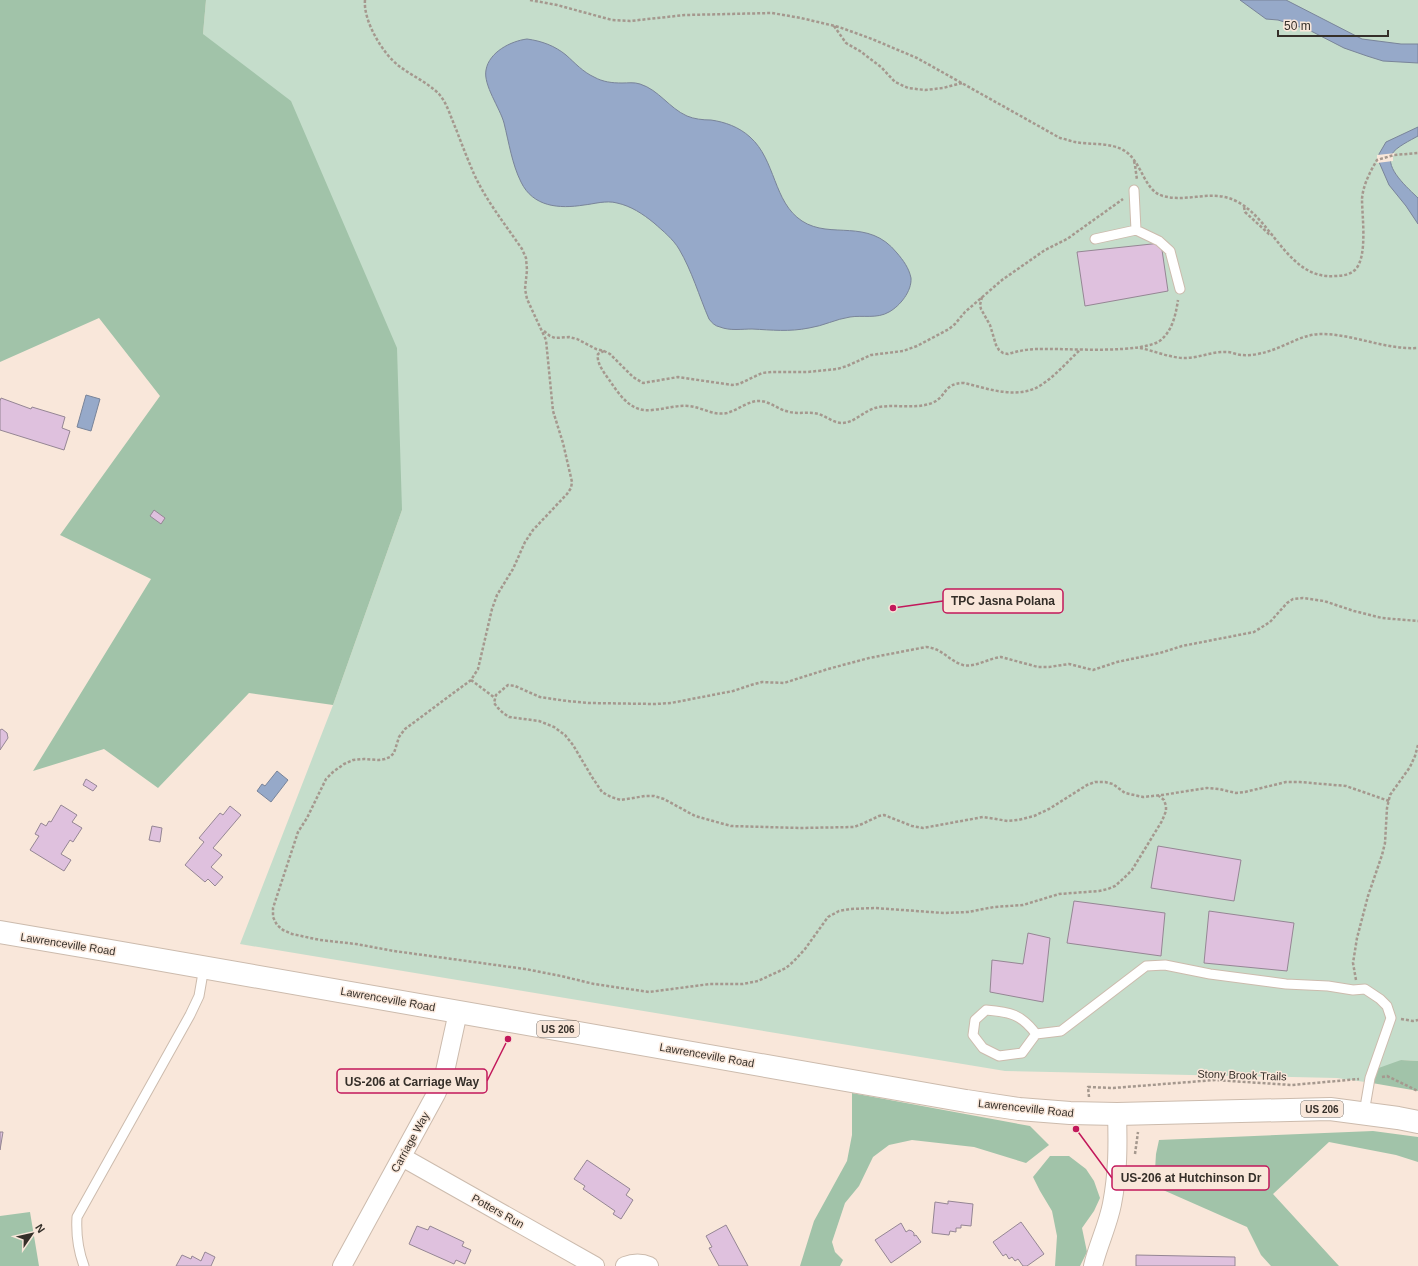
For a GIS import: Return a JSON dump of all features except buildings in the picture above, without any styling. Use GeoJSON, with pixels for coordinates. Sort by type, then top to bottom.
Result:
{"type":"FeatureCollection","features":[{"type":"Feature","properties":{"kind":"highway","name":"Lawrenceville Road"},"geometry":{"type":"LineString","coordinates":[[0,932],[1019,1109],[1090,1114],[1330,1109],[1418,1122]]}},
{"type":"Feature","properties":{"kind":"street","name":"Carriage Way"},"geometry":{"type":"LineString","coordinates":[[342,1266],[436,1094],[444,1076],[458,1012]]}},
{"type":"Feature","properties":{"kind":"street"},"geometry":{"type":"LineString","coordinates":[[1093,1266],[1112,1204],[1118,1160],[1117,1114]]}},
{"type":"Feature","properties":{"kind":"street","name":"Potters Run"},"geometry":{"type":"LineString","coordinates":[[402,1157],[595,1266]]}},
{"type":"Feature","properties":{"kind":"street"},"geometry":{"type":"LineString","coordinates":[[624,1266],[632,1263],[640,1263],[649,1266]]}},
{"type":"Feature","properties":{"kind":"lane"},"geometry":{"type":"LineString","coordinates":[[1134,190],[1136,230]]}},
{"type":"Feature","properties":{"kind":"lane"},"geometry":{"type":"LineString","coordinates":[[1095,239],[1136,230],[1159,241],[1170,251],[1180,288]]}},
{"type":"Feature","properties":{"kind":"lane"},"geometry":{"type":"LineString","coordinates":[[1036,1034],[1027,1022],[1008,1012],[986,1010],[975,1020],[973,1035],[983,1048],[999,1056],[1022,1053],[1036,1034],[1061,1031],[1146,966],[1165,966],[1210,974],[1286,984],[1328,986],[1353,990],[1365,989],[1380,999],[1387,1006],[1391,1018],[1370,1078],[1364,1113]]}},
{"type":"Feature","properties":{"kind":"lane"},"geometry":{"type":"LineString","coordinates":[[84,1266],[76,1231],[77,1217],[190,1015],[199,996],[204,967]]}},
{"type":"Feature","properties":{"kind":"path"},"geometry":{"type":"LineString","coordinates":[[365,0],[366,14],[373,31],[381,46],[390,58],[398,66],[431,86],[443,99],[486,198],[522,249],[526,258],[526,299],[546,340],[553,411],[563,443],[572,482],[567,494],[533,530],[525,542],[513,569],[497,595],[492,609],[478,669],[471,680],[405,729],[399,737],[394,753],[390,757],[379,760],[353,760],[332,772],[326,779],[307,818],[298,832],[273,908],[273,917],[277,925],[283,930],[292,934],[320,940],[525,969],[628,990],[649,992],[710,984],[743,984],[758,981],[786,968],[794,962],[828,917],[839,911],[875,908],[944,913],[968,912],[994,907],[1023,905],[1059,894],[1108,890],[1115,886],[1132,870],[1162,821],[1166,811],[1166,806],[1164,800],[1159,796]]}},
{"type":"Feature","properties":{"kind":"path"},"geometry":{"type":"LineString","coordinates":[[530,0],[612,20],[630,21],[685,14],[772,14],[801,18],[834,26],[872,39],[917,58],[1060,138],[1073,142],[1110,146],[1124,150],[1131,155],[1149,184],[1162,196],[1175,198],[1210,195],[1227,197],[1244,206],[1245,212],[1268,234],[1273,235],[1294,261],[1304,269],[1318,275],[1332,277],[1344,276],[1355,269],[1360,261],[1364,222],[1362,198],[1369,172],[1377,160],[1394,155],[1418,153]]}},
{"type":"Feature","properties":{"kind":"path"},"geometry":{"type":"LineString","coordinates":[[552,0],[555,5]]}},
{"type":"Feature","properties":{"kind":"path"},"geometry":{"type":"LineString","coordinates":[[834,26],[846,43],[876,63],[894,82],[908,88],[925,90],[943,88],[962,83]]}},
{"type":"Feature","properties":{"kind":"path"},"geometry":{"type":"LineString","coordinates":[[542,330],[555,338],[569,337],[577,339],[596,349],[610,354],[633,377],[643,383],[678,377],[732,385],[739,384],[762,373],[807,372],[837,369],[871,356],[903,351],[923,343],[949,329],[982,297],[1028,262],[1045,250],[1067,239],[1131,194],[1134,190],[1137,177],[1135,165],[1131,155]]}},
{"type":"Feature","properties":{"kind":"path"},"geometry":{"type":"LineString","coordinates":[[982,297],[980,305],[981,309],[990,325],[996,345],[999,350],[1008,354],[1037,349],[1080,350],[1140,348],[1152,345],[1162,339],[1169,330],[1175,314],[1180,288]]}},
{"type":"Feature","properties":{"kind":"path"},"geometry":{"type":"LineString","coordinates":[[1140,348],[1171,357],[1185,358],[1216,352],[1254,355],[1267,352],[1306,336],[1321,334],[1344,336],[1404,348],[1418,348]]}},
{"type":"Feature","properties":{"kind":"path"},"geometry":{"type":"LineString","coordinates":[[604,351],[598,354],[598,357],[605,373],[619,394],[628,403],[640,410],[690,406],[721,414],[728,413],[752,402],[759,401],[766,402],[787,412],[818,414],[842,423],[876,408],[913,406],[934,402],[952,384],[964,383],[1005,392],[1017,393],[1035,389],[1044,384],[1080,350]]}},
{"type":"Feature","properties":{"kind":"path"},"geometry":{"type":"LineString","coordinates":[[1389,801],[1346,786],[1300,782],[1286,782],[1236,793],[1206,788],[1159,796],[1143,797],[1125,793],[1113,784],[1095,782],[1087,785],[1049,809],[1034,816],[1018,820],[1008,821],[983,817],[923,828],[912,826],[884,815],[878,816],[854,827],[800,828],[731,826],[696,816],[664,799],[654,796],[621,800],[611,797],[602,792],[573,745],[565,735],[554,727],[539,721],[509,717],[502,713],[494,703],[497,694],[508,685],[515,686],[540,697],[567,701],[588,703],[671,703],[733,691],[751,684],[762,682],[784,683],[869,658],[926,647],[934,648],[957,663],[965,665],[971,665],[1001,657],[1038,667],[1070,664],[1093,670],[1117,662],[1160,653],[1182,646],[1254,632],[1270,622],[1287,603],[1293,599],[1303,598],[1324,601],[1382,618],[1418,621]]}},
{"type":"Feature","properties":{"kind":"path"},"geometry":{"type":"LineString","coordinates":[[471,680],[495,698]]}},
{"type":"Feature","properties":{"kind":"path"},"geometry":{"type":"LineString","coordinates":[[1353,990],[1356,980],[1353,963],[1357,938],[1368,896],[1385,843],[1387,808],[1390,795],[1410,766],[1418,745]]}},
{"type":"Feature","properties":{"kind":"path"},"geometry":{"type":"LineString","coordinates":[[1391,1018],[1413,1021],[1418,1020]]}},
{"type":"Feature","properties":{"kind":"path","name":"Stony Brook Trails"},"geometry":{"type":"LineString","coordinates":[[1090,1114],[1088,1087],[1113,1088],[1215,1080],[1292,1085],[1387,1076],[1418,1091]]}},
{"type":"Feature","properties":{"kind":"green space"},"geometry":{"type":"Polygon","coordinates":[[[0,0],[206,0],[203,34],[291,101],[397,348],[402,510],[333,705],[249,693],[158,788],[104,749],[33,771],[151,579],[60,535],[160,396],[99,318],[0,362],[0,0]]]}},
{"type":"Feature","properties":{"kind":"green space"},"geometry":{"type":"Polygon","coordinates":[[[206,0],[1418,0],[1418,1061],[1401,1060],[1372,1083],[1337,1078],[1005,1071],[240,944],[333,705],[402,510],[203,34],[206,0]]]}},
{"type":"Feature","properties":{"kind":"green space"},"geometry":{"type":"Polygon","coordinates":[[[1401,1060],[1418,1061],[1418,1091],[1372,1083],[1373,1070],[1401,1060]]]}},
{"type":"Feature","properties":{"kind":"green space"},"geometry":{"type":"Polygon","coordinates":[[[852,1093],[1030,1126],[1049,1145],[1026,1163],[974,1147],[912,1140],[889,1145],[873,1157],[859,1186],[845,1203],[832,1242],[835,1252],[843,1260],[840,1266],[800,1266],[814,1221],[847,1161],[852,1135],[852,1093]]]}},
{"type":"Feature","properties":{"kind":"green space"},"geometry":{"type":"Polygon","coordinates":[[[1373,1131],[1418,1137],[1418,1162],[1396,1155],[1329,1142],[1273,1194],[1339,1266],[1271,1266],[1261,1255],[1247,1227],[1154,1186],[1156,1154],[1159,1140],[1373,1131]]]}},
{"type":"Feature","properties":{"kind":"green space"},"geometry":{"type":"Polygon","coordinates":[[[1050,1156],[1069,1156],[1086,1169],[1094,1181],[1100,1198],[1094,1211],[1082,1228],[1087,1252],[1080,1266],[1055,1266],[1057,1236],[1052,1211],[1033,1177],[1050,1156]]]}},
{"type":"Feature","properties":{"kind":"green space"},"geometry":{"type":"Polygon","coordinates":[[[30,1212],[39,1266],[0,1266],[0,1216],[30,1212]]]}},
{"type":"Feature","properties":{"kind":"water"},"geometry":{"type":"Polygon","coordinates":[[[1240,0],[1286,0],[1362,39],[1401,44],[1418,44],[1418,63],[1383,61],[1344,48],[1309,30],[1278,20],[1266,19],[1240,0]]]}},
{"type":"Feature","properties":{"kind":"water"},"geometry":{"type":"Polygon","coordinates":[[[527,39],[538,41],[557,49],[597,79],[618,83],[640,84],[653,90],[681,113],[687,116],[696,119],[721,122],[746,133],[759,146],[785,203],[802,221],[825,229],[862,232],[874,235],[886,242],[897,253],[904,261],[911,278],[910,288],[904,298],[893,309],[884,314],[875,316],[855,316],[802,329],[732,329],[718,327],[712,323],[684,257],[668,235],[646,216],[627,206],[613,202],[565,207],[556,206],[532,197],[526,190],[515,168],[504,123],[489,89],[486,70],[491,58],[502,48],[514,42],[527,39]]]}},
{"type":"Feature","properties":{"kind":"water"},"geometry":{"type":"Polygon","coordinates":[[[1418,127],[1418,136],[1394,151],[1390,160],[1394,172],[1418,198],[1418,224],[1389,185],[1379,162],[1379,154],[1386,142],[1418,127]]]}},
{"type":"Feature","properties":{"kind":"water"},"geometry":{"type":"Polygon","coordinates":[[[86,395],[100,399],[91,431],[77,427],[86,395]]]}},
{"type":"Feature","properties":{"kind":"water"},"geometry":{"type":"Polygon","coordinates":[[[277,771],[288,780],[271,802],[257,791],[262,784],[265,786],[277,771]]]}},
{"type":"Feature","properties":{"kind":"pier"},"geometry":{"type":"Polygon","coordinates":[[[1396,153],[1393,156],[1393,161],[1377,163],[1377,155],[1396,153]]]}},
{"type":"Feature","properties":{"kind":"place","name":"TPC Jasna Polana"},"geometry":{"type":"Point","coordinates":[893,608]}},
{"type":"Feature","properties":{"kind":"place","name":"US-206 at Carriage Way"},"geometry":{"type":"Point","coordinates":[508,1039]}},
{"type":"Feature","properties":{"kind":"place","name":"US-206 at Hutchinson Dr"},"geometry":{"type":"Point","coordinates":[1076,1129]}}]}
